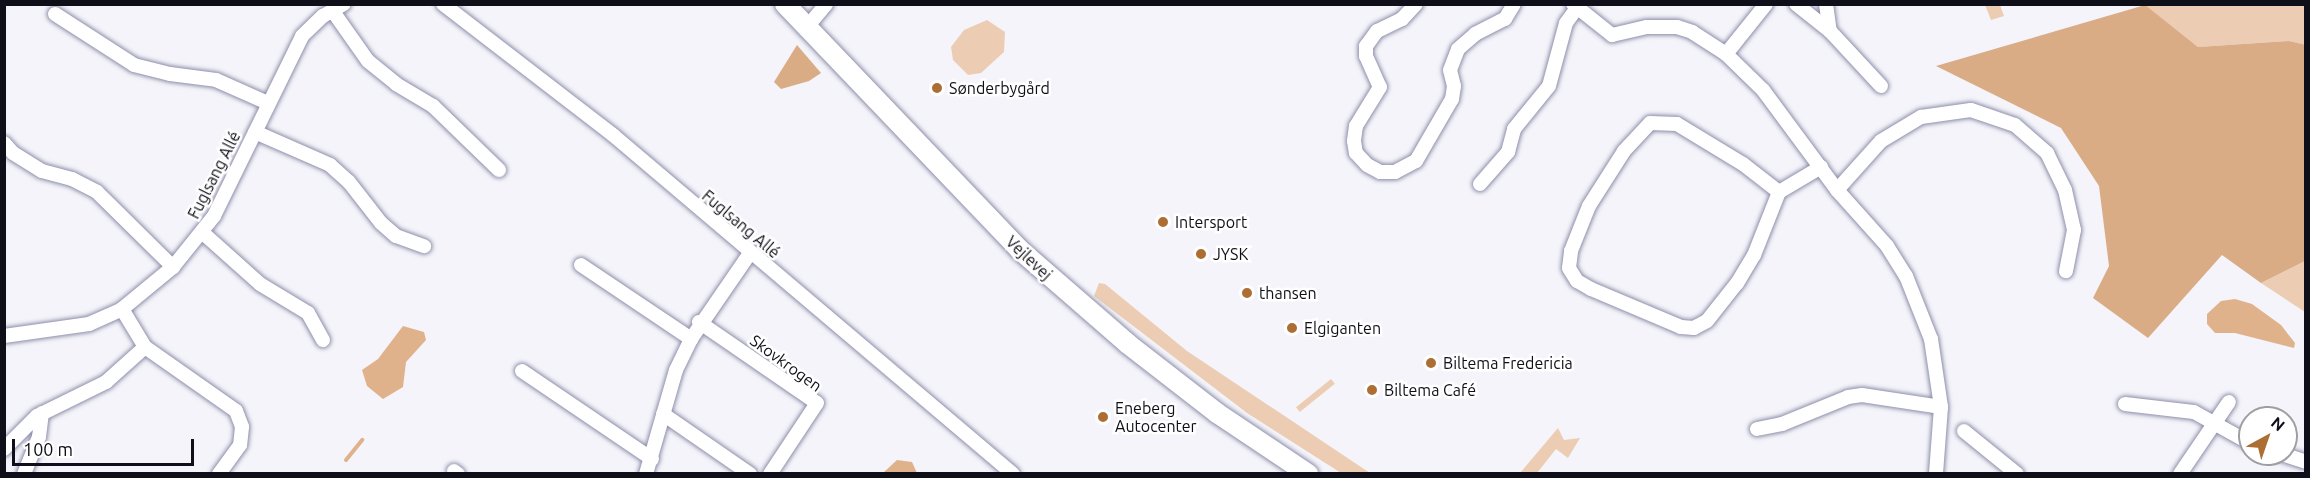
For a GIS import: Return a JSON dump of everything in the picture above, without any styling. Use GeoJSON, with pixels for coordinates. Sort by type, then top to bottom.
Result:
{"type":"FeatureCollection","features":[{"type":"Feature","properties":{"kind":"street","name":"Fuglsang Allé"},"geometry":{"type":"LineString","coordinates":[[444,4],[613,135],[1013,474]]}},
{"type":"Feature","properties":{"kind":"street","name":"Vejlevej"},"geometry":{"type":"LineString","coordinates":[[785,4],[1020,250],[1146,358],[1255,440],[1308,474]]}},
{"type":"Feature","properties":{"kind":"street"},"geometry":{"type":"LineString","coordinates":[[807,27],[826,4]]}},
{"type":"Feature","properties":{"kind":"street"},"geometry":{"type":"LineString","coordinates":[[1416,4],[1402,19],[1377,31],[1366,46],[1380,87],[1356,126],[1354,141],[1356,153],[1366,165],[1380,172],[1395,172],[1416,161],[1452,99],[1454,86],[1450,70],[1458,49],[1475,34],[1504,19],[1514,4]]}},
{"type":"Feature","properties":{"kind":"street"},"geometry":{"type":"LineString","coordinates":[[1726,54],[1766,4]]}},
{"type":"Feature","properties":{"kind":"street"},"geometry":{"type":"LineString","coordinates":[[1796,4],[1830,31],[1881,86]]}},
{"type":"Feature","properties":{"kind":"street"},"geometry":{"type":"LineString","coordinates":[[1826,4],[1830,31]]}},
{"type":"Feature","properties":{"kind":"street"},"geometry":{"type":"LineString","coordinates":[[1480,184],[1508,152],[1514,129],[1549,86],[1566,23],[1575,6],[1612,35],[1647,27],[1677,27],[1692,32],[1726,54],[1763,90],[1837,190],[1887,246],[1906,276],[1931,339],[1941,407],[1936,474]]}},
{"type":"Feature","properties":{"kind":"street","name":"Fuglsang Allé"},"geometry":{"type":"LineString","coordinates":[[4,336],[59,331],[122,309],[172,267],[203,233],[302,36],[328,9],[368,61],[396,84],[433,106],[499,170]]}},
{"type":"Feature","properties":{"kind":"street"},"geometry":{"type":"LineString","coordinates":[[55,14],[134,65],[170,74],[216,80],[268,103]]}},
{"type":"Feature","properties":{"kind":"street"},"geometry":{"type":"LineString","coordinates":[[1837,190],[1881,141],[1921,117],[1971,110],[2015,125],[2047,153],[2065,190],[2074,230],[2066,271]]}},
{"type":"Feature","properties":{"kind":"street"},"geometry":{"type":"LineString","coordinates":[[1779,192],[1743,164],[1677,124],[1650,123],[1624,151],[1588,206],[1570,251],[1569,268],[1577,281],[1591,289],[1682,327],[1694,328],[1707,321],[1737,283],[1762,238],[1779,192],[1821,167]]}},
{"type":"Feature","properties":{"kind":"street","name":"Fuglsang Allé"},"geometry":{"type":"LineString","coordinates":[[255,132],[330,165],[349,182],[381,223],[396,236],[424,246]]}},
{"type":"Feature","properties":{"kind":"street"},"geometry":{"type":"LineString","coordinates":[[4,143],[13,153],[42,171],[72,179],[97,192],[172,267]]}},
{"type":"Feature","properties":{"kind":"street","name":"Fuglsang Allé"},"geometry":{"type":"LineString","coordinates":[[203,233],[260,284],[308,313],[323,340]]}},
{"type":"Feature","properties":{"kind":"street"},"geometry":{"type":"LineString","coordinates":[[646,474],[663,414],[699,322],[750,253]]}},
{"type":"Feature","properties":{"kind":"street"},"geometry":{"type":"LineString","coordinates":[[581,265],[691,339]]}},
{"type":"Feature","properties":{"kind":"street"},"geometry":{"type":"LineString","coordinates":[[122,309],[145,347],[236,411],[242,427],[240,445],[219,474]]}},
{"type":"Feature","properties":{"kind":"street","name":"Skovkrogen"},"geometry":{"type":"LineString","coordinates":[[699,322],[817,404],[771,474]]}},
{"type":"Feature","properties":{"kind":"street"},"geometry":{"type":"LineString","coordinates":[[4,449],[42,413],[106,382],[145,347]]}},
{"type":"Feature","properties":{"kind":"street"},"geometry":{"type":"LineString","coordinates":[[522,371],[651,459]]}},
{"type":"Feature","properties":{"kind":"street"},"geometry":{"type":"LineString","coordinates":[[1757,429],[1782,424],[1862,395],[1941,407]]}},
{"type":"Feature","properties":{"kind":"street"},"geometry":{"type":"LineString","coordinates":[[2180,474],[2229,402]]}},
{"type":"Feature","properties":{"kind":"street"},"geometry":{"type":"LineString","coordinates":[[2125,404],[2194,412],[2238,436]]}},
{"type":"Feature","properties":{"kind":"street"},"geometry":{"type":"LineString","coordinates":[[24,474],[39,436],[42,413]]}},
{"type":"Feature","properties":{"kind":"street"},"geometry":{"type":"LineString","coordinates":[[663,414],[750,474]]}},
{"type":"Feature","properties":{"kind":"street"},"geometry":{"type":"LineString","coordinates":[[1964,431],[2017,474]]}},
{"type":"Feature","properties":{"kind":"shaded area"},"geometry":{"type":"Polygon","coordinates":[[[1985,5],[2000,5],[2004,16],[1991,20],[1985,5]]]}},
{"type":"Feature","properties":{"kind":"shaded area"},"geometry":{"type":"Polygon","coordinates":[[[2144,5],[2305,5],[2305,45],[2289,41],[2198,47],[2144,5]]]}},
{"type":"Feature","properties":{"kind":"shaded area"},"geometry":{"type":"Polygon","coordinates":[[[2145,5],[2198,47],[2289,41],[2306,45],[2305,261],[2261,283],[2222,255],[2148,338],[2093,298],[2109,266],[2099,186],[2061,128],[1936,66],[2145,5]]]}},
{"type":"Feature","properties":{"kind":"shaded area"},"geometry":{"type":"Polygon","coordinates":[[[987,20],[1005,32],[1004,52],[981,73],[968,75],[953,60],[951,47],[964,30],[987,20]]]}},
{"type":"Feature","properties":{"kind":"shaded area"},"geometry":{"type":"Polygon","coordinates":[[[797,45],[821,73],[809,81],[781,89],[774,82],[797,45]]]}},
{"type":"Feature","properties":{"kind":"shaded area"},"geometry":{"type":"Polygon","coordinates":[[[2305,261],[2305,312],[2261,283],[2305,261]]]}},
{"type":"Feature","properties":{"kind":"shaded area"},"geometry":{"type":"Polygon","coordinates":[[[1099,283],[1105,284],[1187,351],[1370,473],[1341,473],[1247,413],[1094,296],[1099,283]]]}},
{"type":"Feature","properties":{"kind":"shaded area"},"geometry":{"type":"Polygon","coordinates":[[[2235,299],[2252,304],[2281,325],[2295,343],[2294,348],[2235,333],[2215,333],[2207,324],[2207,314],[2221,301],[2235,299]]]}},
{"type":"Feature","properties":{"kind":"shaded area"},"geometry":{"type":"Polygon","coordinates":[[[403,326],[424,332],[426,340],[406,362],[403,387],[383,399],[367,386],[362,370],[378,359],[403,326]]]}},
{"type":"Feature","properties":{"kind":"shaded area"},"geometry":{"type":"Polygon","coordinates":[[[1331,379],[1335,384],[1300,412],[1296,407],[1331,379]]]}},
{"type":"Feature","properties":{"kind":"shaded area"},"geometry":{"type":"Polygon","coordinates":[[[1558,428],[1564,440],[1580,438],[1568,458],[1556,449],[1537,473],[1520,473],[1558,428]]]}},
{"type":"Feature","properties":{"kind":"shaded area"},"geometry":{"type":"Polygon","coordinates":[[[897,460],[912,462],[917,473],[883,473],[897,460]]]}},
{"type":"Feature","properties":{"kind":"waterway"},"geometry":{"type":"LineString","coordinates":[[346,460],[362,440]]}},
{"type":"Feature","properties":{"kind":"place","name":"Sønderbygård"},"geometry":{"type":"Point","coordinates":[937,88]}},
{"type":"Feature","properties":{"kind":"place","name":"Intersport"},"geometry":{"type":"Point","coordinates":[1163,222]}},
{"type":"Feature","properties":{"kind":"place","name":"JYSK"},"geometry":{"type":"Point","coordinates":[1201,254]}},
{"type":"Feature","properties":{"kind":"place","name":"thansen"},"geometry":{"type":"Point","coordinates":[1247,293]}},
{"type":"Feature","properties":{"kind":"place","name":"Elgiganten"},"geometry":{"type":"Point","coordinates":[1292,328]}},
{"type":"Feature","properties":{"kind":"place","name":"Biltema Fredericia"},"geometry":{"type":"Point","coordinates":[1431,363]}},
{"type":"Feature","properties":{"kind":"place","name":"Biltema Café"},"geometry":{"type":"Point","coordinates":[1372,390]}},
{"type":"Feature","properties":{"kind":"place","name":"Eneberg Autocenter"},"geometry":{"type":"Point","coordinates":[1103,417]}}]}
